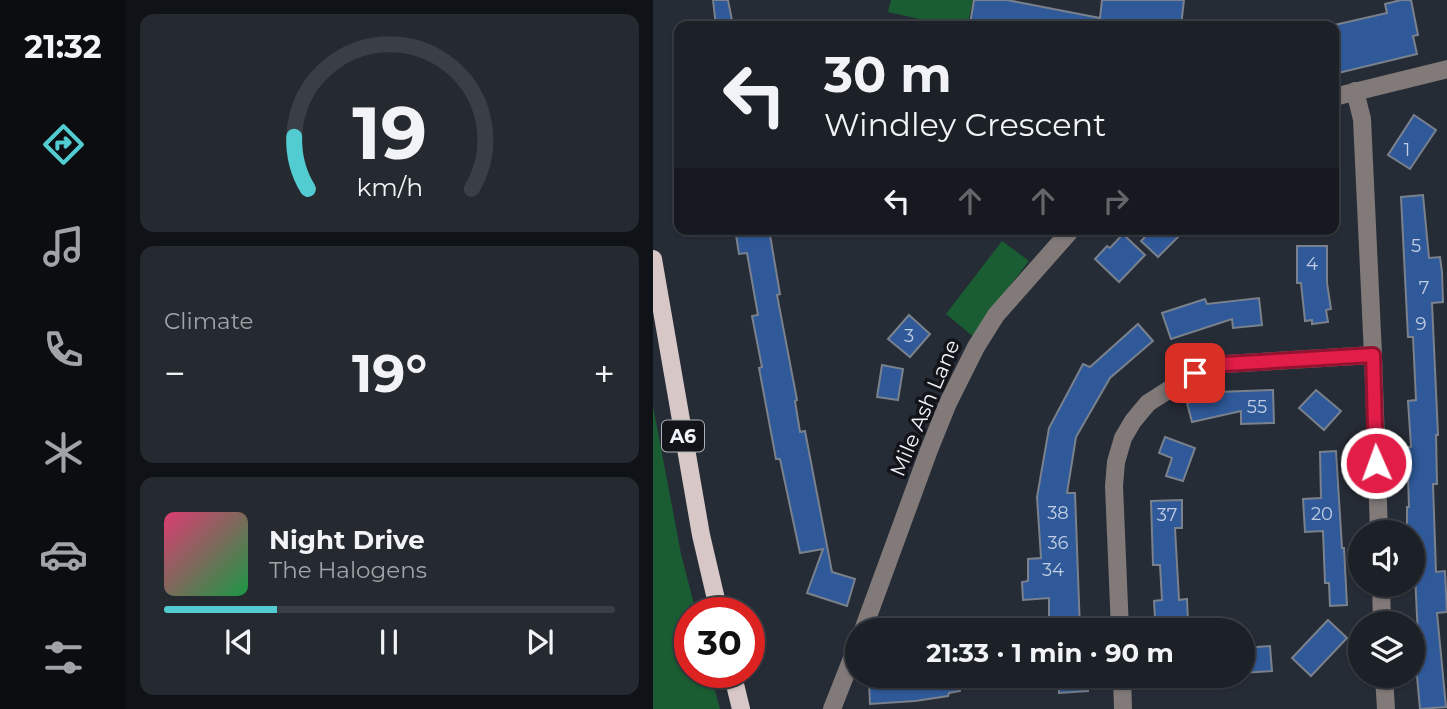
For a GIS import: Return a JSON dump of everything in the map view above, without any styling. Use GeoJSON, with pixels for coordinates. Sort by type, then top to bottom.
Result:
{"type":"FeatureCollection","features":[{"type":"Feature","properties":{"kind":"main road","name":"A6"},"geometry":{"type":"LineString","coordinates":[[653,259],[701,536],[715,597]]}},
{"type":"Feature","properties":{"kind":"main road"},"geometry":{"type":"LineString","coordinates":[[736,688],[741,709]]}},
{"type":"Feature","properties":{"kind":"street"},"geometry":{"type":"LineString","coordinates":[[1339,96],[1447,69]]}},
{"type":"Feature","properties":{"kind":"street"},"geometry":{"type":"LineString","coordinates":[[1355,91],[1362,119],[1379,520]]}},
{"type":"Feature","properties":{"kind":"street","name":"Mile Ash Lane"},"geometry":{"type":"LineString","coordinates":[[867,618],[939,426],[976,347],[996,316],[1067,235]]}},
{"type":"Feature","properties":{"kind":"street"},"geometry":{"type":"LineString","coordinates":[[1120,618],[1114,486],[1116,462],[1123,438],[1148,402],[1195,373],[1225,364],[1373,355]]}},
{"type":"Feature","properties":{"kind":"street"},"geometry":{"type":"LineString","coordinates":[[832,709],[845,676]]}},
{"type":"Feature","properties":{"kind":"street"},"geometry":{"type":"LineString","coordinates":[[1122,688],[1123,709]]}},
{"type":"Feature","properties":{"kind":"street"},"geometry":{"type":"LineString","coordinates":[[1370,709],[1386,709],[1385,688]]}},
{"type":"Feature","properties":{"kind":"green space"},"geometry":{"type":"Polygon","coordinates":[[[891,0],[973,0],[968,21],[928,21],[888,12],[891,0]]]}},
{"type":"Feature","properties":{"kind":"green space"},"geometry":{"type":"Polygon","coordinates":[[[1002,241],[1029,261],[995,305],[975,338],[946,314],[1002,241]]]}},
{"type":"Feature","properties":{"kind":"green space"},"geometry":{"type":"Polygon","coordinates":[[[653,406],[681,554],[692,597],[674,597],[674,688],[714,688],[720,709],[653,709],[653,406]]]}},
{"type":"Feature","properties":{"kind":"building"},"geometry":{"type":"Polygon","coordinates":[[[713,0],[728,0],[732,21],[715,21],[713,0]]]}},
{"type":"Feature","properties":{"kind":"building"},"geometry":{"type":"Polygon","coordinates":[[[974,0],[1007,0],[1100,18],[1102,0],[1184,0],[1182,21],[970,21],[974,0]]]}},
{"type":"Feature","properties":{"kind":"building"},"geometry":{"type":"Polygon","coordinates":[[[1411,0],[1418,35],[1413,36],[1417,54],[1339,73],[1339,24],[1387,13],[1385,4],[1411,0]]]}},
{"type":"Feature","properties":{"kind":"building"},"geometry":{"type":"Polygon","coordinates":[[[1414,115],[1436,130],[1410,169],[1388,155],[1414,115]]]}},
{"type":"Feature","properties":{"kind":"building"},"geometry":{"type":"Polygon","coordinates":[[[1423,195],[1429,258],[1440,257],[1442,272],[1443,302],[1432,303],[1438,435],[1437,484],[1433,484],[1436,572],[1445,571],[1447,612],[1437,613],[1446,707],[1420,709],[1418,688],[1425,688],[1425,611],[1417,611],[1416,597],[1425,597],[1425,520],[1407,520],[1407,447],[1411,447],[1408,401],[1416,400],[1413,337],[1408,337],[1401,197],[1423,195]]]}},
{"type":"Feature","properties":{"kind":"building"},"geometry":{"type":"Polygon","coordinates":[[[736,235],[770,235],[780,294],[777,295],[797,400],[800,432],[805,431],[832,572],[855,579],[847,606],[807,593],[823,549],[800,553],[780,459],[776,459],[759,368],[762,367],[752,316],[758,315],[747,253],[739,254],[736,235]]]}},
{"type":"Feature","properties":{"kind":"building"},"geometry":{"type":"Polygon","coordinates":[[[1124,235],[1145,255],[1119,282],[1095,259],[1107,246],[1110,248],[1124,235]]]}},
{"type":"Feature","properties":{"kind":"building"},"geometry":{"type":"Polygon","coordinates":[[[1147,235],[1180,235],[1158,257],[1141,241],[1147,235]]]}},
{"type":"Feature","properties":{"kind":"building"},"geometry":{"type":"Polygon","coordinates":[[[1297,246],[1327,246],[1327,283],[1331,309],[1326,310],[1328,322],[1312,324],[1312,320],[1305,321],[1301,283],[1297,283],[1297,246]]]}},
{"type":"Feature","properties":{"kind":"building"},"geometry":{"type":"Polygon","coordinates":[[[1259,298],[1262,325],[1233,328],[1232,319],[1171,339],[1162,313],[1205,299],[1207,304],[1259,298]]]}},
{"type":"Feature","properties":{"kind":"building"},"geometry":{"type":"Polygon","coordinates":[[[909,315],[930,334],[910,357],[888,339],[909,315]]]}},
{"type":"Feature","properties":{"kind":"building"},"geometry":{"type":"Polygon","coordinates":[[[1138,324],[1153,341],[1110,378],[1076,437],[1067,493],[1075,493],[1080,618],[1049,618],[1049,598],[1023,600],[1022,582],[1028,581],[1028,559],[1041,558],[1037,497],[1049,428],[1083,364],[1090,367],[1138,324]]]}},
{"type":"Feature","properties":{"kind":"building"},"geometry":{"type":"Polygon","coordinates":[[[882,365],[903,369],[898,400],[877,397],[882,365]]]}},
{"type":"Feature","properties":{"kind":"building"},"geometry":{"type":"Polygon","coordinates":[[[1273,390],[1274,423],[1241,424],[1241,411],[1192,422],[1187,403],[1197,401],[1196,397],[1217,392],[1273,390]]]}},
{"type":"Feature","properties":{"kind":"building"},"geometry":{"type":"Polygon","coordinates":[[[1316,390],[1341,411],[1324,430],[1299,408],[1316,390]]]}},
{"type":"Feature","properties":{"kind":"building"},"geometry":{"type":"Polygon","coordinates":[[[1165,437],[1195,448],[1183,481],[1166,476],[1172,458],[1159,453],[1165,437]]]}},
{"type":"Feature","properties":{"kind":"building"},"geometry":{"type":"Polygon","coordinates":[[[1336,451],[1347,605],[1330,606],[1329,583],[1325,583],[1323,531],[1305,532],[1303,499],[1321,498],[1320,452],[1336,451]]]}},
{"type":"Feature","properties":{"kind":"building"},"geometry":{"type":"Polygon","coordinates":[[[1182,500],[1182,528],[1175,528],[1179,600],[1187,599],[1188,618],[1155,618],[1154,601],[1162,600],[1160,565],[1153,565],[1151,501],[1182,500]]]}},
{"type":"Feature","properties":{"kind":"building"},"geometry":{"type":"Polygon","coordinates":[[[1328,620],[1347,638],[1311,676],[1292,658],[1328,620]]]}},
{"type":"Feature","properties":{"kind":"building"},"geometry":{"type":"Polygon","coordinates":[[[1270,646],[1272,671],[1255,672],[1255,647],[1270,646]]]}},
{"type":"Feature","properties":{"kind":"building"},"geometry":{"type":"Polygon","coordinates":[[[869,688],[960,688],[960,691],[949,693],[948,696],[870,704],[869,688]]]}},
{"type":"Feature","properties":{"kind":"building"},"geometry":{"type":"Polygon","coordinates":[[[1059,688],[1088,688],[1088,691],[1059,693],[1059,688]]]}},
{"type":"Feature","properties":{"kind":"route"},"geometry":{"type":"LineString","coordinates":[[1195,373],[1225,364],[1373,355],[1376,463]]}}]}
